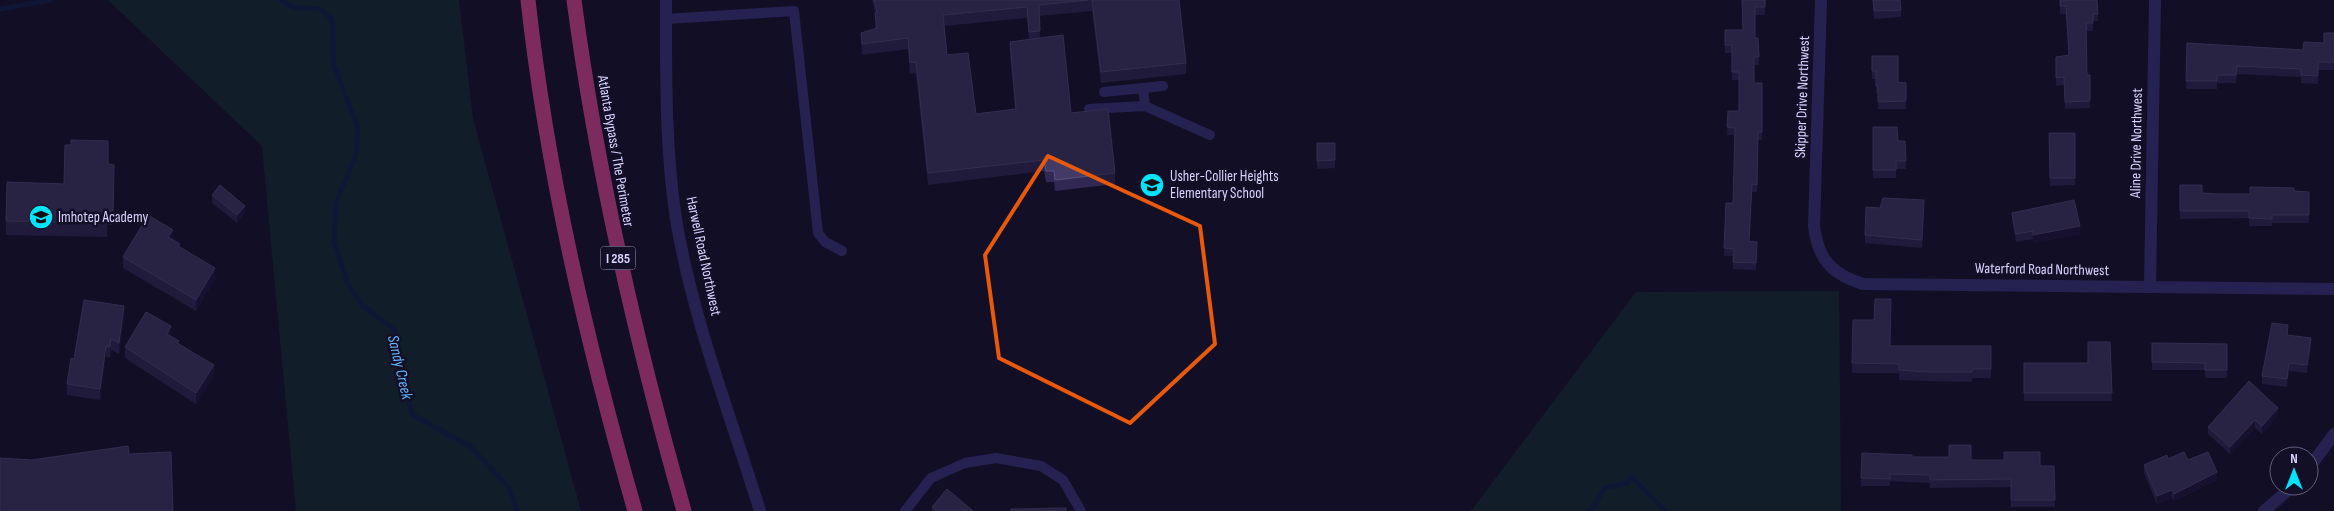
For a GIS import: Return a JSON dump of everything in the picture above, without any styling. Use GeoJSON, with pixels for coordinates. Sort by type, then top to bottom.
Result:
{"type":"FeatureCollection","features":[{"type":"Feature","properties":{"kind":"highway"},"geometry":{"type":"LineString","coordinates":[[528,0],[534,54],[559,206],[590,345],[634,511]]}},
{"type":"Feature","properties":{"kind":"highway","name":"Atlanta Bypass / The Perimeter"},"geometry":{"type":"LineString","coordinates":[[574,0],[585,84],[620,268],[646,376],[684,511]]}},
{"type":"Feature","properties":{"kind":"street","name":"Harwell Road Northwest"},"geometry":{"type":"LineString","coordinates":[[666,0],[667,140],[676,220],[695,302],[760,511]]}},
{"type":"Feature","properties":{"kind":"street","name":"Skipper Drive Northwest"},"geometry":{"type":"LineString","coordinates":[[1815,195],[1821,0]]}},
{"type":"Feature","properties":{"kind":"street","name":"Aline Drive Northwest"},"geometry":{"type":"LineString","coordinates":[[2150,287],[2155,0]]}},
{"type":"Feature","properties":{"kind":"street","name":"Waterford Road Northwest"},"geometry":{"type":"LineString","coordinates":[[1815,195],[1816,242],[1822,257],[1840,274],[1863,284],[2334,289]]}},
{"type":"Feature","properties":{"kind":"street"},"geometry":{"type":"LineString","coordinates":[[2319,454],[2334,434]]}},
{"type":"Feature","properties":{"kind":"street"},"geometry":{"type":"LineString","coordinates":[[2264,511],[2281,496]]}},
{"type":"Feature","properties":{"kind":"lane"},"geometry":{"type":"LineString","coordinates":[[666,19],[794,11],[818,233],[824,242],[842,250]]}},
{"type":"Feature","properties":{"kind":"lane"},"geometry":{"type":"LineString","coordinates":[[1104,92],[1163,86]]}},
{"type":"Feature","properties":{"kind":"lane"},"geometry":{"type":"LineString","coordinates":[[1143,88],[1144,106]]}},
{"type":"Feature","properties":{"kind":"lane"},"geometry":{"type":"LineString","coordinates":[[1090,109],[1144,106],[1210,134]]}},
{"type":"Feature","properties":{"kind":"lane"},"geometry":{"type":"LineString","coordinates":[[905,511],[931,478],[965,463],[996,458],[1041,466],[1063,480],[1081,511]]}},
{"type":"Feature","properties":{"kind":"highlighted area"},"geometry":{"type":"Polygon","coordinates":[[[1048,156],[1200,226],[1215,344],[1130,423],[999,358],[985,255],[1048,156]]]}},
{"type":"Feature","properties":{"kind":"green space"},"geometry":{"type":"Polygon","coordinates":[[[108,0],[459,0],[473,119],[581,511],[296,511],[262,146],[108,0]]]}},
{"type":"Feature","properties":{"kind":"green space"},"geometry":{"type":"Polygon","coordinates":[[[1839,291],[1841,511],[1471,511],[1636,292],[1839,291]]]}},
{"type":"Feature","properties":{"kind":"building"},"geometry":{"type":"Polygon","coordinates":[[[874,0],[1088,0],[1039,5],[1040,31],[1029,32],[1027,7],[943,15],[947,55],[968,53],[976,114],[1016,109],[1010,42],[1063,35],[1071,113],[1108,109],[1115,173],[1055,180],[1054,171],[1046,171],[1044,160],[928,173],[916,62],[910,63],[908,38],[862,44],[861,33],[877,28],[875,13],[877,12],[874,0]]]}},
{"type":"Feature","properties":{"kind":"building"},"geometry":{"type":"Polygon","coordinates":[[[1092,0],[1179,0],[1186,63],[1101,72],[1092,0]]]}},
{"type":"Feature","properties":{"kind":"building"},"geometry":{"type":"Polygon","coordinates":[[[1742,0],[1765,0],[1765,7],[1755,7],[1755,38],[1758,38],[1759,57],[1754,57],[1754,83],[1762,83],[1762,132],[1758,132],[1757,185],[1752,184],[1749,241],[1757,242],[1756,263],[1733,262],[1734,249],[1724,248],[1726,203],[1733,203],[1735,128],[1727,127],[1728,111],[1739,111],[1739,72],[1732,72],[1732,45],[1725,45],[1725,30],[1743,30],[1742,0]]]}},
{"type":"Feature","properties":{"kind":"building"},"geometry":{"type":"Polygon","coordinates":[[[1873,0],[1900,0],[1901,10],[1874,11],[1873,0]]]}},
{"type":"Feature","properties":{"kind":"building"},"geometry":{"type":"Polygon","coordinates":[[[2060,0],[2097,0],[2098,14],[2093,14],[2093,23],[2086,23],[2087,75],[2090,75],[2090,101],[2065,102],[2064,77],[2056,78],[2056,57],[2069,55],[2066,6],[2060,6],[2060,0]]]}},
{"type":"Feature","properties":{"kind":"building"},"geometry":{"type":"Polygon","coordinates":[[[2324,33],[2334,33],[2334,62],[2318,62],[2318,76],[2301,75],[2301,69],[2237,66],[2236,75],[2217,75],[2217,81],[2186,81],[2187,43],[2303,50],[2304,42],[2324,43],[2324,33]]]}},
{"type":"Feature","properties":{"kind":"building"},"geometry":{"type":"Polygon","coordinates":[[[1872,56],[1898,56],[1898,82],[1906,83],[1906,101],[1878,102],[1878,86],[1876,86],[1876,71],[1872,71],[1872,56]]]}},
{"type":"Feature","properties":{"kind":"building"},"geometry":{"type":"Polygon","coordinates":[[[1873,127],[1897,127],[1898,141],[1905,141],[1906,161],[1896,161],[1896,170],[1873,170],[1873,127]]]}},
{"type":"Feature","properties":{"kind":"building"},"geometry":{"type":"Polygon","coordinates":[[[2049,133],[2075,133],[2075,178],[2050,178],[2049,133]]]}},
{"type":"Feature","properties":{"kind":"building"},"geometry":{"type":"Polygon","coordinates":[[[71,140],[108,141],[108,164],[114,165],[113,211],[107,211],[107,223],[6,221],[7,182],[64,184],[65,145],[71,145],[71,140]]]}},
{"type":"Feature","properties":{"kind":"building"},"geometry":{"type":"Polygon","coordinates":[[[1317,143],[1335,143],[1335,160],[1317,161],[1317,143]]]}},
{"type":"Feature","properties":{"kind":"building"},"geometry":{"type":"Polygon","coordinates":[[[220,185],[245,206],[237,215],[212,195],[220,185]]]}},
{"type":"Feature","properties":{"kind":"building"},"geometry":{"type":"Polygon","coordinates":[[[2180,185],[2202,185],[2202,193],[2219,194],[2250,194],[2250,187],[2294,188],[2294,191],[2309,192],[2309,215],[2272,215],[2272,219],[2249,218],[2249,211],[2180,211],[2180,185]]]}},
{"type":"Feature","properties":{"kind":"building"},"geometry":{"type":"Polygon","coordinates":[[[1883,198],[1924,200],[1922,240],[1865,235],[1866,207],[1880,208],[1883,198]]]}},
{"type":"Feature","properties":{"kind":"building"},"geometry":{"type":"Polygon","coordinates":[[[2074,200],[2080,226],[2033,235],[2033,231],[2016,234],[2012,213],[2074,200]]]}},
{"type":"Feature","properties":{"kind":"building"},"geometry":{"type":"Polygon","coordinates":[[[148,215],[173,230],[168,237],[180,244],[178,246],[215,268],[196,300],[123,257],[148,215]]]}},
{"type":"Feature","properties":{"kind":"building"},"geometry":{"type":"Polygon","coordinates":[[[1875,299],[1891,299],[1890,346],[1991,346],[1991,369],[1972,369],[1972,372],[1925,372],[1899,370],[1899,364],[1852,363],[1853,320],[1874,320],[1875,299]]]}},
{"type":"Feature","properties":{"kind":"building"},"geometry":{"type":"Polygon","coordinates":[[[84,300],[124,306],[119,343],[111,339],[110,347],[106,346],[100,389],[67,384],[71,358],[74,359],[84,300]]]}},
{"type":"Feature","properties":{"kind":"building"},"geometry":{"type":"Polygon","coordinates":[[[146,312],[171,326],[167,334],[179,341],[177,343],[214,365],[196,393],[125,347],[146,312]]]}},
{"type":"Feature","properties":{"kind":"building"},"geometry":{"type":"Polygon","coordinates":[[[2272,323],[2288,325],[2287,335],[2311,338],[2307,365],[2289,363],[2287,379],[2262,376],[2272,323]]]}},
{"type":"Feature","properties":{"kind":"building"},"geometry":{"type":"Polygon","coordinates":[[[2088,342],[2110,342],[2112,393],[2024,393],[2024,363],[2088,363],[2088,342]]]}},
{"type":"Feature","properties":{"kind":"building"},"geometry":{"type":"Polygon","coordinates":[[[2152,343],[2227,344],[2227,370],[2205,370],[2205,363],[2152,362],[2152,343]]]}},
{"type":"Feature","properties":{"kind":"building"},"geometry":{"type":"Polygon","coordinates":[[[2249,381],[2278,408],[2262,426],[2255,420],[2230,447],[2208,427],[2249,381]]]}},
{"type":"Feature","properties":{"kind":"building"},"geometry":{"type":"Polygon","coordinates":[[[1949,445],[1971,445],[1971,460],[2004,460],[2004,452],[2040,452],[2040,466],[2054,466],[2055,500],[2011,500],[2011,479],[1930,480],[1930,475],[1890,474],[1890,479],[1861,478],[1862,453],[1912,455],[1912,457],[1949,457],[1949,445]]]}},
{"type":"Feature","properties":{"kind":"building"},"geometry":{"type":"Polygon","coordinates":[[[128,446],[129,454],[171,452],[173,511],[0,511],[0,458],[32,460],[128,446]]]}},
{"type":"Feature","properties":{"kind":"building"},"geometry":{"type":"Polygon","coordinates":[[[2184,452],[2188,460],[2208,452],[2217,472],[2174,494],[2172,490],[2157,496],[2144,465],[2167,455],[2168,459],[2184,452]]]}},
{"type":"Feature","properties":{"kind":"building"},"geometry":{"type":"Polygon","coordinates":[[[947,489],[973,511],[937,511],[932,507],[947,489]]]}},
{"type":"Feature","properties":{"kind":"building"},"geometry":{"type":"Polygon","coordinates":[[[1066,508],[1066,511],[1011,511],[1011,509],[1066,508]]]}},
{"type":"Feature","properties":{"kind":"waterway"},"geometry":{"type":"LineString","coordinates":[[0,9],[51,0]]}},
{"type":"Feature","properties":{"kind":"waterway","name":"Sandy Creek"},"geometry":{"type":"LineString","coordinates":[[281,0],[292,7],[320,9],[332,19],[334,65],[358,128],[356,155],[336,203],[334,241],[347,282],[362,305],[395,330],[404,389],[413,415],[470,446],[509,487],[517,511]]}},
{"type":"Feature","properties":{"kind":"waterway","name":"Sandy Creek"},"geometry":{"type":"LineString","coordinates":[[1590,511],[1605,488],[1627,483],[1632,477],[1665,511]]}},
{"type":"Feature","properties":{"kind":"place","name":"Usher-Collier Heights Elementary School"},"geometry":{"type":"Point","coordinates":[1152,185]}},
{"type":"Feature","properties":{"kind":"place","name":"Imhotep Academy"},"geometry":{"type":"Point","coordinates":[41,217]}}]}
